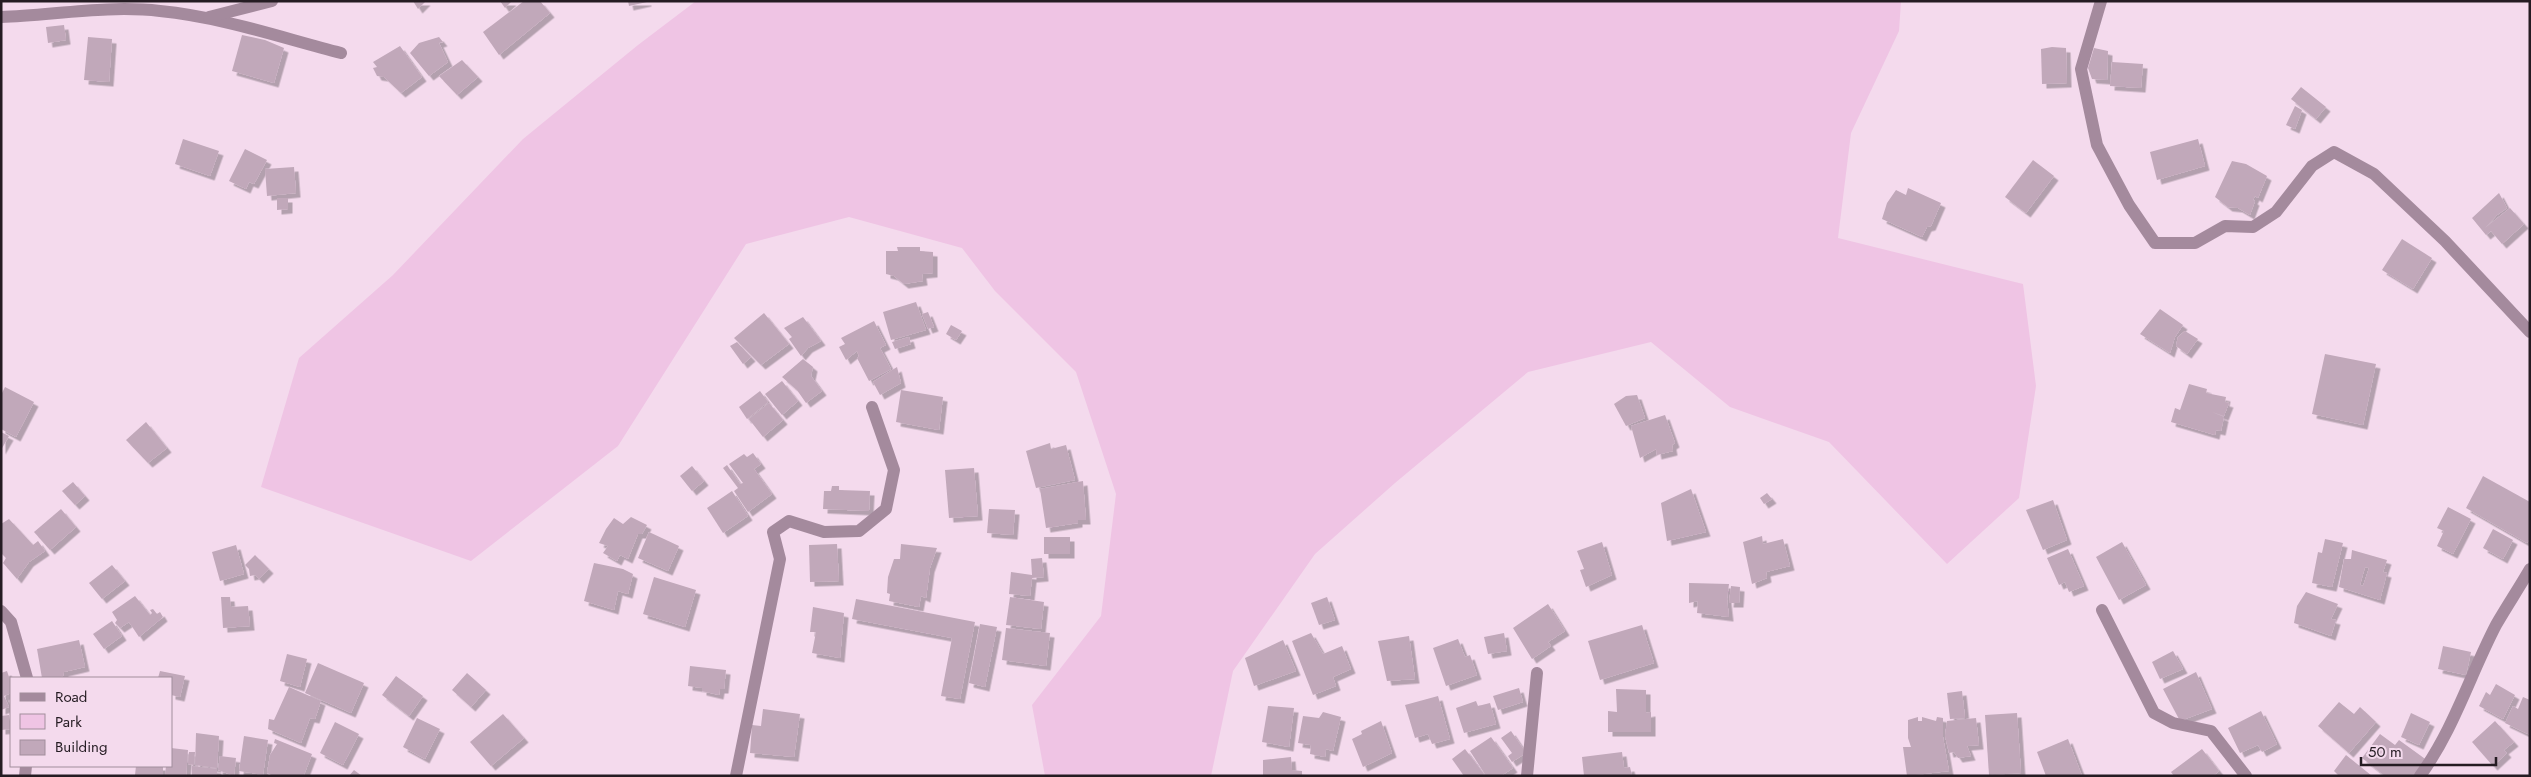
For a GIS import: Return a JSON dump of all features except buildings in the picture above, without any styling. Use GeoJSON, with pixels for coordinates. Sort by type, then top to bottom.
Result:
{"type":"FeatureCollection","features":[{"type":"Feature","properties":{"kind":"street"},"geometry":{"type":"LineString","coordinates":[[207,18],[272,1]]}},
{"type":"Feature","properties":{"kind":"street"},"geometry":{"type":"LineString","coordinates":[[2101,1],[2082,69],[2098,145],[2129,205],[2155,243],[2195,243],[2225,226],[2253,227],[2276,212],[2312,166],[2334,152],[2374,174],[2445,241],[2530,332]]}},
{"type":"Feature","properties":{"kind":"street"},"geometry":{"type":"LineString","coordinates":[[1,17],[113,9],[160,11],[207,18],[342,53]]}},
{"type":"Feature","properties":{"kind":"street"},"geometry":{"type":"LineString","coordinates":[[736,776],[780,559],[774,532],[789,521],[824,532],[858,531],[886,509],[894,470],[872,407]]}},
{"type":"Feature","properties":{"kind":"street"},"geometry":{"type":"LineString","coordinates":[[2420,776],[2434,757],[2459,709],[2496,626],[2530,569]]}},
{"type":"Feature","properties":{"kind":"street"},"geometry":{"type":"LineString","coordinates":[[1,610],[11,622],[27,677]]}},
{"type":"Feature","properties":{"kind":"street"},"geometry":{"type":"LineString","coordinates":[[2102,610],[2154,713],[2173,723],[2211,731],[2246,776]]}},
{"type":"Feature","properties":{"kind":"street"},"geometry":{"type":"LineString","coordinates":[[1527,776],[1537,673]]}},
{"type":"Feature","properties":{"kind":"green space"},"geometry":{"type":"Polygon","coordinates":[[[696,1],[1901,1],[1899,31],[1851,133],[1838,238],[2023,284],[2036,386],[2019,498],[1947,564],[1829,442],[1730,407],[1651,342],[1528,372],[1395,483],[1315,554],[1233,671],[1211,776],[1045,776],[1032,705],[1101,616],[1116,494],[1076,372],[995,291],[962,248],[849,217],[746,244],[618,446],[471,561],[261,487],[299,358],[393,275],[523,139],[638,45],[696,1]]]}}]}
